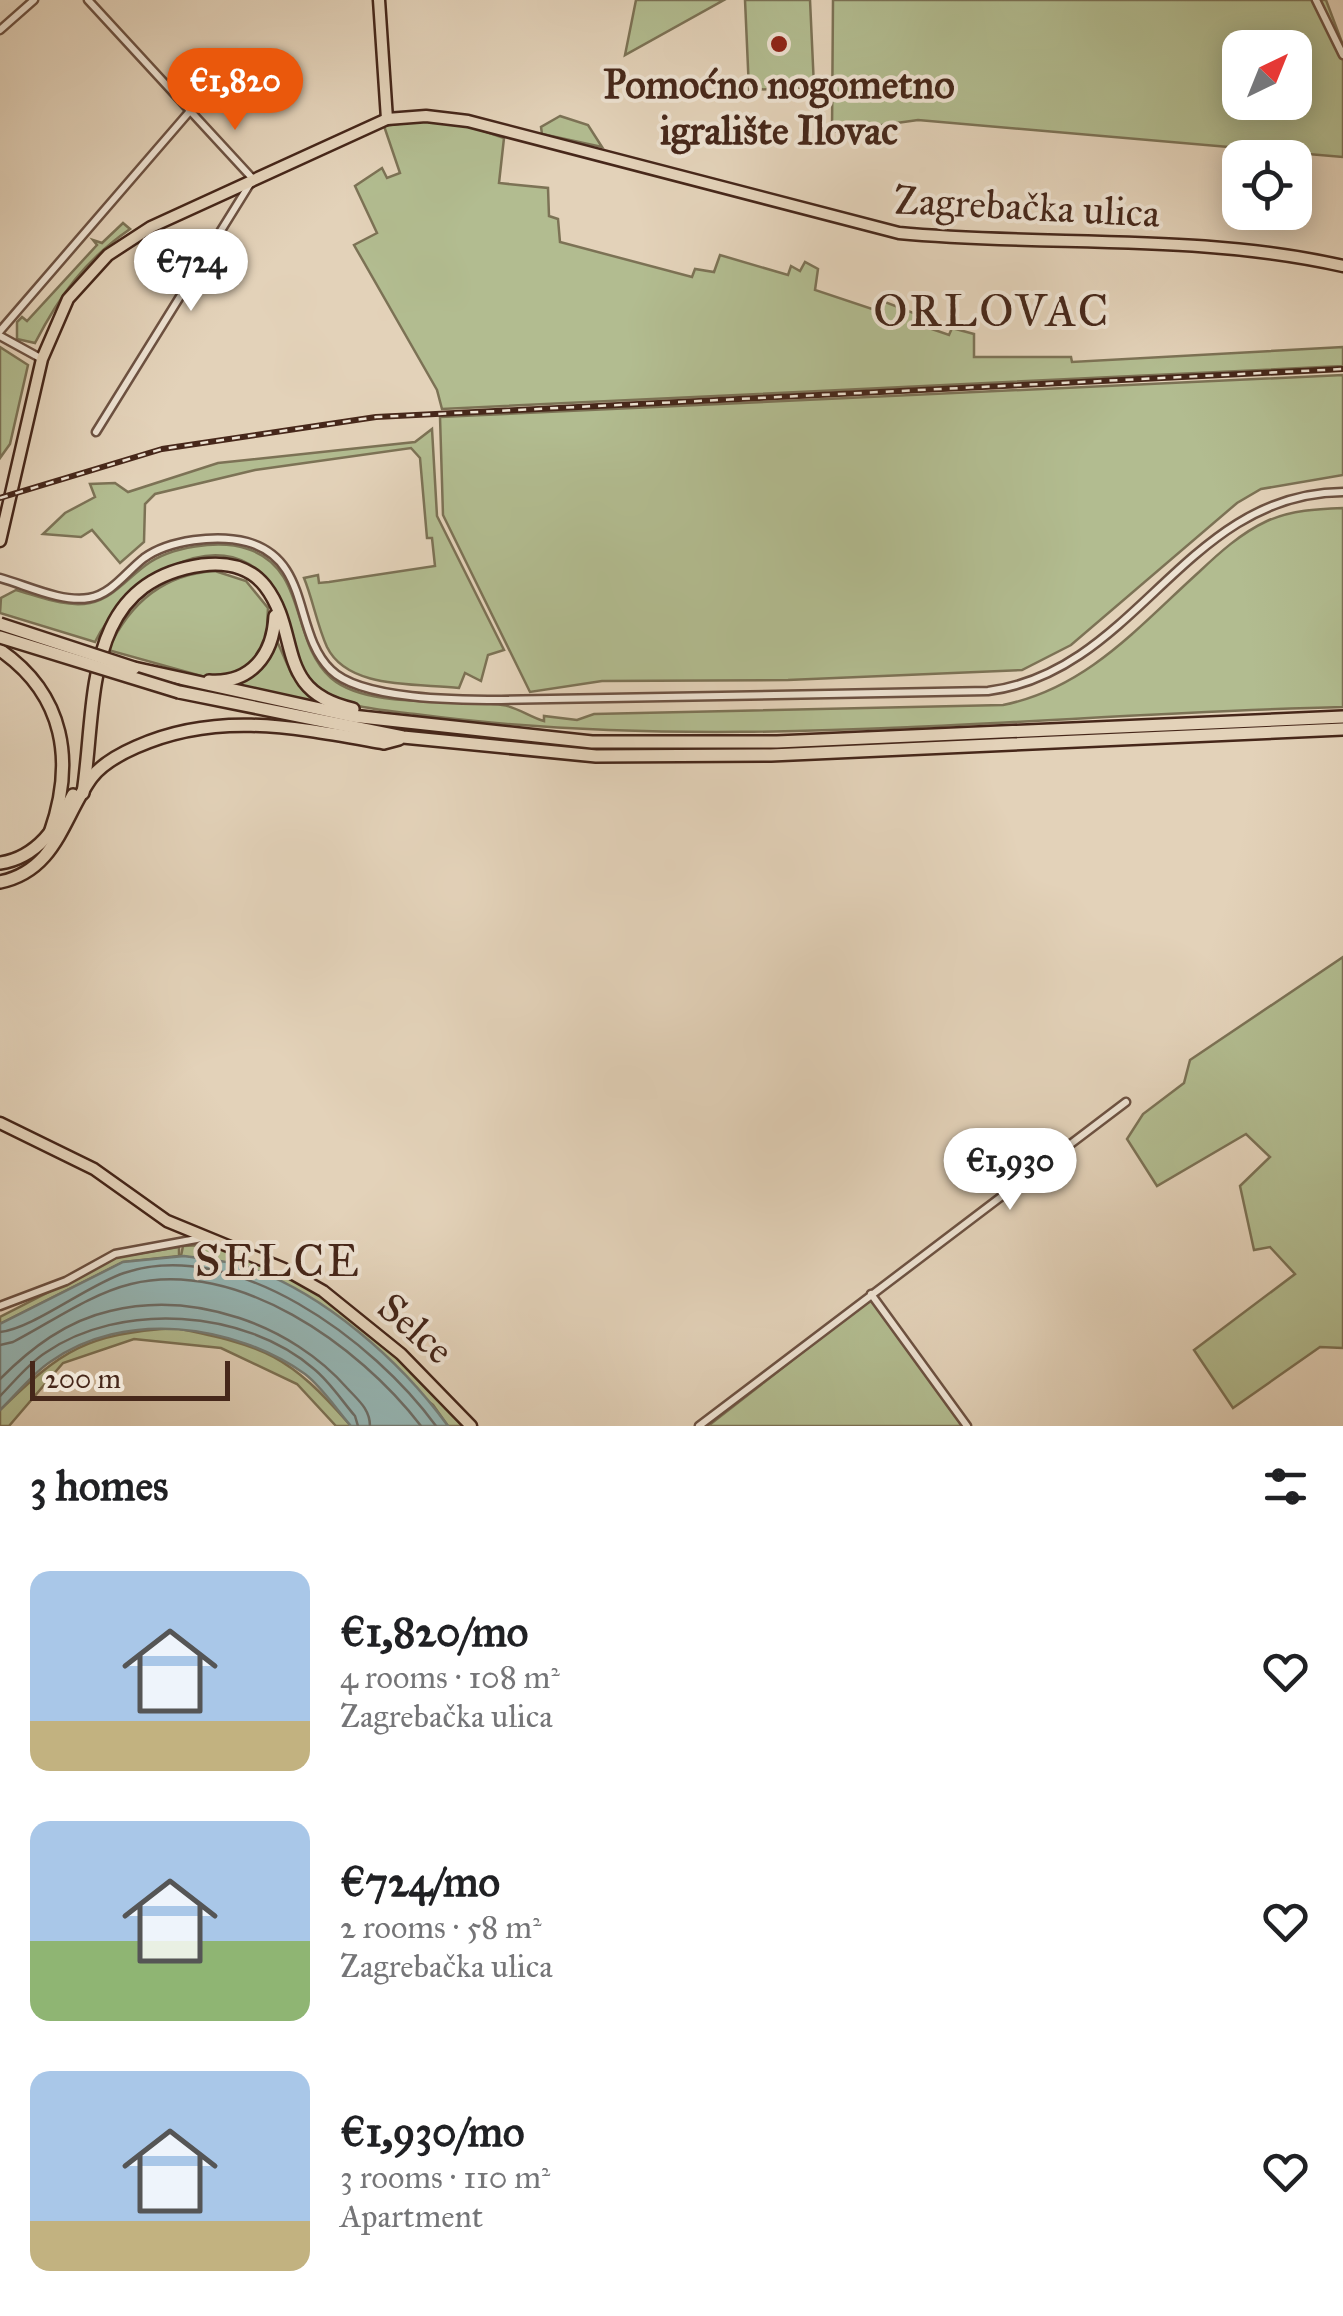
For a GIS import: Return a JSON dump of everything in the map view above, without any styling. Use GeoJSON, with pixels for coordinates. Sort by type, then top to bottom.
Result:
{"type":"FeatureCollection","features":[{"type":"Feature","properties":{"kind":"highway"},"geometry":{"type":"LineString","coordinates":[[82,793],[102,645],[117,616],[138,592],[170,573],[226,564],[256,576],[275,606],[294,667],[317,696],[340,706],[411,718],[428,728]]}},
{"type":"Feature","properties":{"kind":"highway"},"geometry":{"type":"LineString","coordinates":[[180,686],[192,677],[220,682],[252,670],[271,642],[275,606]]}},
{"type":"Feature","properties":{"kind":"highway"},"geometry":{"type":"LineString","coordinates":[[0,624],[180,686],[428,728],[666,744],[1343,716]]}},
{"type":"Feature","properties":{"kind":"highway"},"geometry":{"type":"LineString","coordinates":[[0,637],[180,686],[403,737],[534,751],[661,757],[889,751],[1343,728]]}},
{"type":"Feature","properties":{"kind":"highway"},"geometry":{"type":"LineString","coordinates":[[0,650],[34,680],[51,706],[64,750],[62,788],[50,833]]}},
{"type":"Feature","properties":{"kind":"highway"},"geometry":{"type":"LineString","coordinates":[[0,882],[25,872],[50,851],[97,772],[124,752],[195,728],[248,723],[384,743],[403,737]]}},
{"type":"Feature","properties":{"kind":"highway"},"geometry":{"type":"LineString","coordinates":[[0,863],[30,852],[50,833],[87,764]]}},
{"type":"Feature","properties":{"kind":"main road"},"geometry":{"type":"LineString","coordinates":[[378,0],[387,118]]}},
{"type":"Feature","properties":{"kind":"main road","name":"Zagrebačka ulica"},"geometry":{"type":"LineString","coordinates":[[0,540],[42,359],[68,299],[108,255],[151,227],[387,118],[426,116],[468,121],[899,233],[965,240],[1241,247],[1343,266]]}},
{"type":"Feature","properties":{"kind":"main road","name":"Selce"},"geometry":{"type":"LineString","coordinates":[[0,1124],[94,1169],[167,1220],[202,1238],[284,1269],[323,1291],[429,1379],[471,1426]]}},
{"type":"Feature","properties":{"kind":"street"},"geometry":{"type":"LineString","coordinates":[[0,30],[34,0]]}},
{"type":"Feature","properties":{"kind":"street"},"geometry":{"type":"LineString","coordinates":[[88,0],[252,179],[96,432]]}},
{"type":"Feature","properties":{"kind":"street"},"geometry":{"type":"LineString","coordinates":[[1316,0],[1343,55]]}},
{"type":"Feature","properties":{"kind":"street"},"geometry":{"type":"LineString","coordinates":[[42,359],[0,334],[190,112]]}},
{"type":"Feature","properties":{"kind":"street"},"geometry":{"type":"LineString","coordinates":[[0,578],[71,598],[90,598],[114,585],[144,558],[170,546],[208,540],[246,542],[265,549],[289,572],[319,654],[344,680],[427,696],[519,699],[960,693],[1016,688],[1058,672],[1083,655],[1236,522],[1294,496],[1343,492]]}},
{"type":"Feature","properties":{"kind":"street"},"geometry":{"type":"LineString","coordinates":[[698,1426],[1126,1102]]}},
{"type":"Feature","properties":{"kind":"street"},"geometry":{"type":"LineString","coordinates":[[0,1306],[66,1282],[114,1254],[202,1238]]}},
{"type":"Feature","properties":{"kind":"street"},"geometry":{"type":"LineString","coordinates":[[871,1294],[966,1426]]}},
{"type":"Feature","properties":{"kind":"green space"},"geometry":{"type":"Polygon","coordinates":[[[636,0],[724,0],[625,55],[636,0]]]}},
{"type":"Feature","properties":{"kind":"green space","name":"Pomoćno nogometno igralište Ilovac"},"geometry":{"type":"Polygon","coordinates":[[[745,0],[810,0],[814,87],[749,90],[745,0]]]}},
{"type":"Feature","properties":{"kind":"green space"},"geometry":{"type":"Polygon","coordinates":[[[833,0],[1326,0],[1343,45],[1343,157],[1312,154],[1312,140],[1222,140],[1222,146],[918,120],[832,132],[833,0]]]}},
{"type":"Feature","properties":{"kind":"green space"},"geometry":{"type":"Polygon","coordinates":[[[560,116],[588,125],[602,147],[542,134],[541,127],[560,116]]]}},
{"type":"Feature","properties":{"kind":"green space"},"geometry":{"type":"Polygon","coordinates":[[[425,120],[472,127],[504,138],[499,183],[548,188],[549,216],[558,219],[560,242],[692,277],[695,269],[714,272],[720,255],[788,275],[791,266],[800,271],[805,262],[818,269],[815,290],[875,310],[880,300],[929,319],[929,328],[949,335],[952,328],[974,334],[974,357],[1071,357],[1072,362],[1343,347],[1343,366],[442,409],[437,390],[354,245],[377,233],[355,186],[382,168],[387,178],[400,173],[384,126],[425,120]]]}},
{"type":"Feature","properties":{"kind":"green space"},"geometry":{"type":"Polygon","coordinates":[[[123,223],[130,229],[75,280],[35,343],[17,339],[17,322],[22,317],[27,321],[97,245],[93,240],[102,243],[123,223]]]}},
{"type":"Feature","properties":{"kind":"green space"},"geometry":{"type":"Polygon","coordinates":[[[0,347],[28,365],[10,444],[0,458],[0,347]]]}},
{"type":"Feature","properties":{"kind":"green space"},"geometry":{"type":"Polygon","coordinates":[[[1343,375],[1343,475],[1261,489],[1237,503],[1071,645],[1022,670],[788,680],[602,681],[530,692],[443,515],[440,417],[1343,375]]]}},
{"type":"Feature","properties":{"kind":"green space"},"geometry":{"type":"Polygon","coordinates":[[[432,429],[437,516],[504,650],[488,655],[481,681],[465,673],[459,688],[386,682],[351,671],[327,647],[304,578],[318,575],[319,583],[435,566],[432,538],[427,538],[420,458],[411,448],[255,470],[155,494],[145,504],[144,542],[120,563],[92,530],[81,537],[43,534],[65,513],[95,497],[90,484],[115,483],[128,492],[218,463],[415,442],[432,429]]]}},
{"type":"Feature","properties":{"kind":"green space"},"geometry":{"type":"Polygon","coordinates":[[[1343,508],[1343,707],[762,732],[530,726],[376,709],[325,693],[306,675],[278,595],[270,583],[248,564],[224,556],[198,557],[148,581],[126,600],[95,642],[0,613],[1,598],[16,590],[62,603],[90,603],[106,597],[146,565],[168,554],[195,546],[236,546],[267,559],[281,573],[318,663],[331,678],[367,695],[502,705],[544,721],[544,716],[577,720],[594,714],[1003,705],[1033,697],[1086,670],[1132,634],[1222,551],[1257,526],[1295,512],[1343,508]]]}},
{"type":"Feature","properties":{"kind":"green space"},"geometry":{"type":"Polygon","coordinates":[[[215,571],[246,581],[268,608],[266,646],[241,674],[205,677],[108,650],[126,619],[150,594],[179,578],[215,571]]]}},
{"type":"Feature","properties":{"kind":"green space"},"geometry":{"type":"Polygon","coordinates":[[[277,641],[292,675],[316,703],[224,686],[272,651],[277,641]]]}},
{"type":"Feature","properties":{"kind":"green space"},"geometry":{"type":"Polygon","coordinates":[[[1343,957],[1343,1348],[1320,1347],[1233,1408],[1194,1350],[1295,1274],[1270,1247],[1254,1250],[1240,1186],[1270,1157],[1246,1134],[1157,1186],[1127,1139],[1143,1114],[1184,1083],[1190,1060],[1343,957]]]}},
{"type":"Feature","properties":{"kind":"green space"},"geometry":{"type":"Polygon","coordinates":[[[183,1246],[222,1249],[261,1261],[301,1281],[375,1336],[465,1426],[448,1426],[433,1405],[245,1266],[181,1256],[183,1246]]]}},
{"type":"Feature","properties":{"kind":"green space"},"geometry":{"type":"Polygon","coordinates":[[[179,1247],[179,1256],[123,1262],[0,1324],[0,1317],[117,1257],[179,1247]]]}},
{"type":"Feature","properties":{"kind":"green space"},"geometry":{"type":"Polygon","coordinates":[[[872,1298],[963,1426],[708,1426],[872,1298]]]}},
{"type":"Feature","properties":{"kind":"green space"},"geometry":{"type":"Polygon","coordinates":[[[175,1328],[232,1341],[274,1357],[310,1383],[351,1426],[336,1426],[297,1384],[221,1348],[134,1339],[63,1363],[9,1426],[0,1426],[0,1410],[41,1372],[78,1348],[119,1335],[175,1328]]]}},
{"type":"Feature","properties":{"kind":"water"},"geometry":{"type":"Polygon","coordinates":[[[184,1256],[244,1266],[273,1277],[330,1310],[383,1353],[448,1426],[351,1426],[311,1379],[277,1357],[213,1334],[179,1329],[111,1334],[79,1345],[43,1367],[0,1410],[0,1324],[123,1262],[184,1256]]]}},
{"type":"Feature","properties":{"kind":"railway"},"geometry":{"type":"LineString","coordinates":[[0,498],[162,449],[376,417],[1343,369]]}},
{"type":"Feature","properties":{"kind":"place","name":"Pomoćno nogometno igralište Ilovac"},"geometry":{"type":"Point","coordinates":[779,44]}},
{"type":"Feature","properties":{"kind":"district","name":"ORLOVAC"},"geometry":{"type":"Point","coordinates":[992,310]}},
{"type":"Feature","properties":{"kind":"district","name":"SELCE"},"geometry":{"type":"Point","coordinates":[278,1260]}}]}
